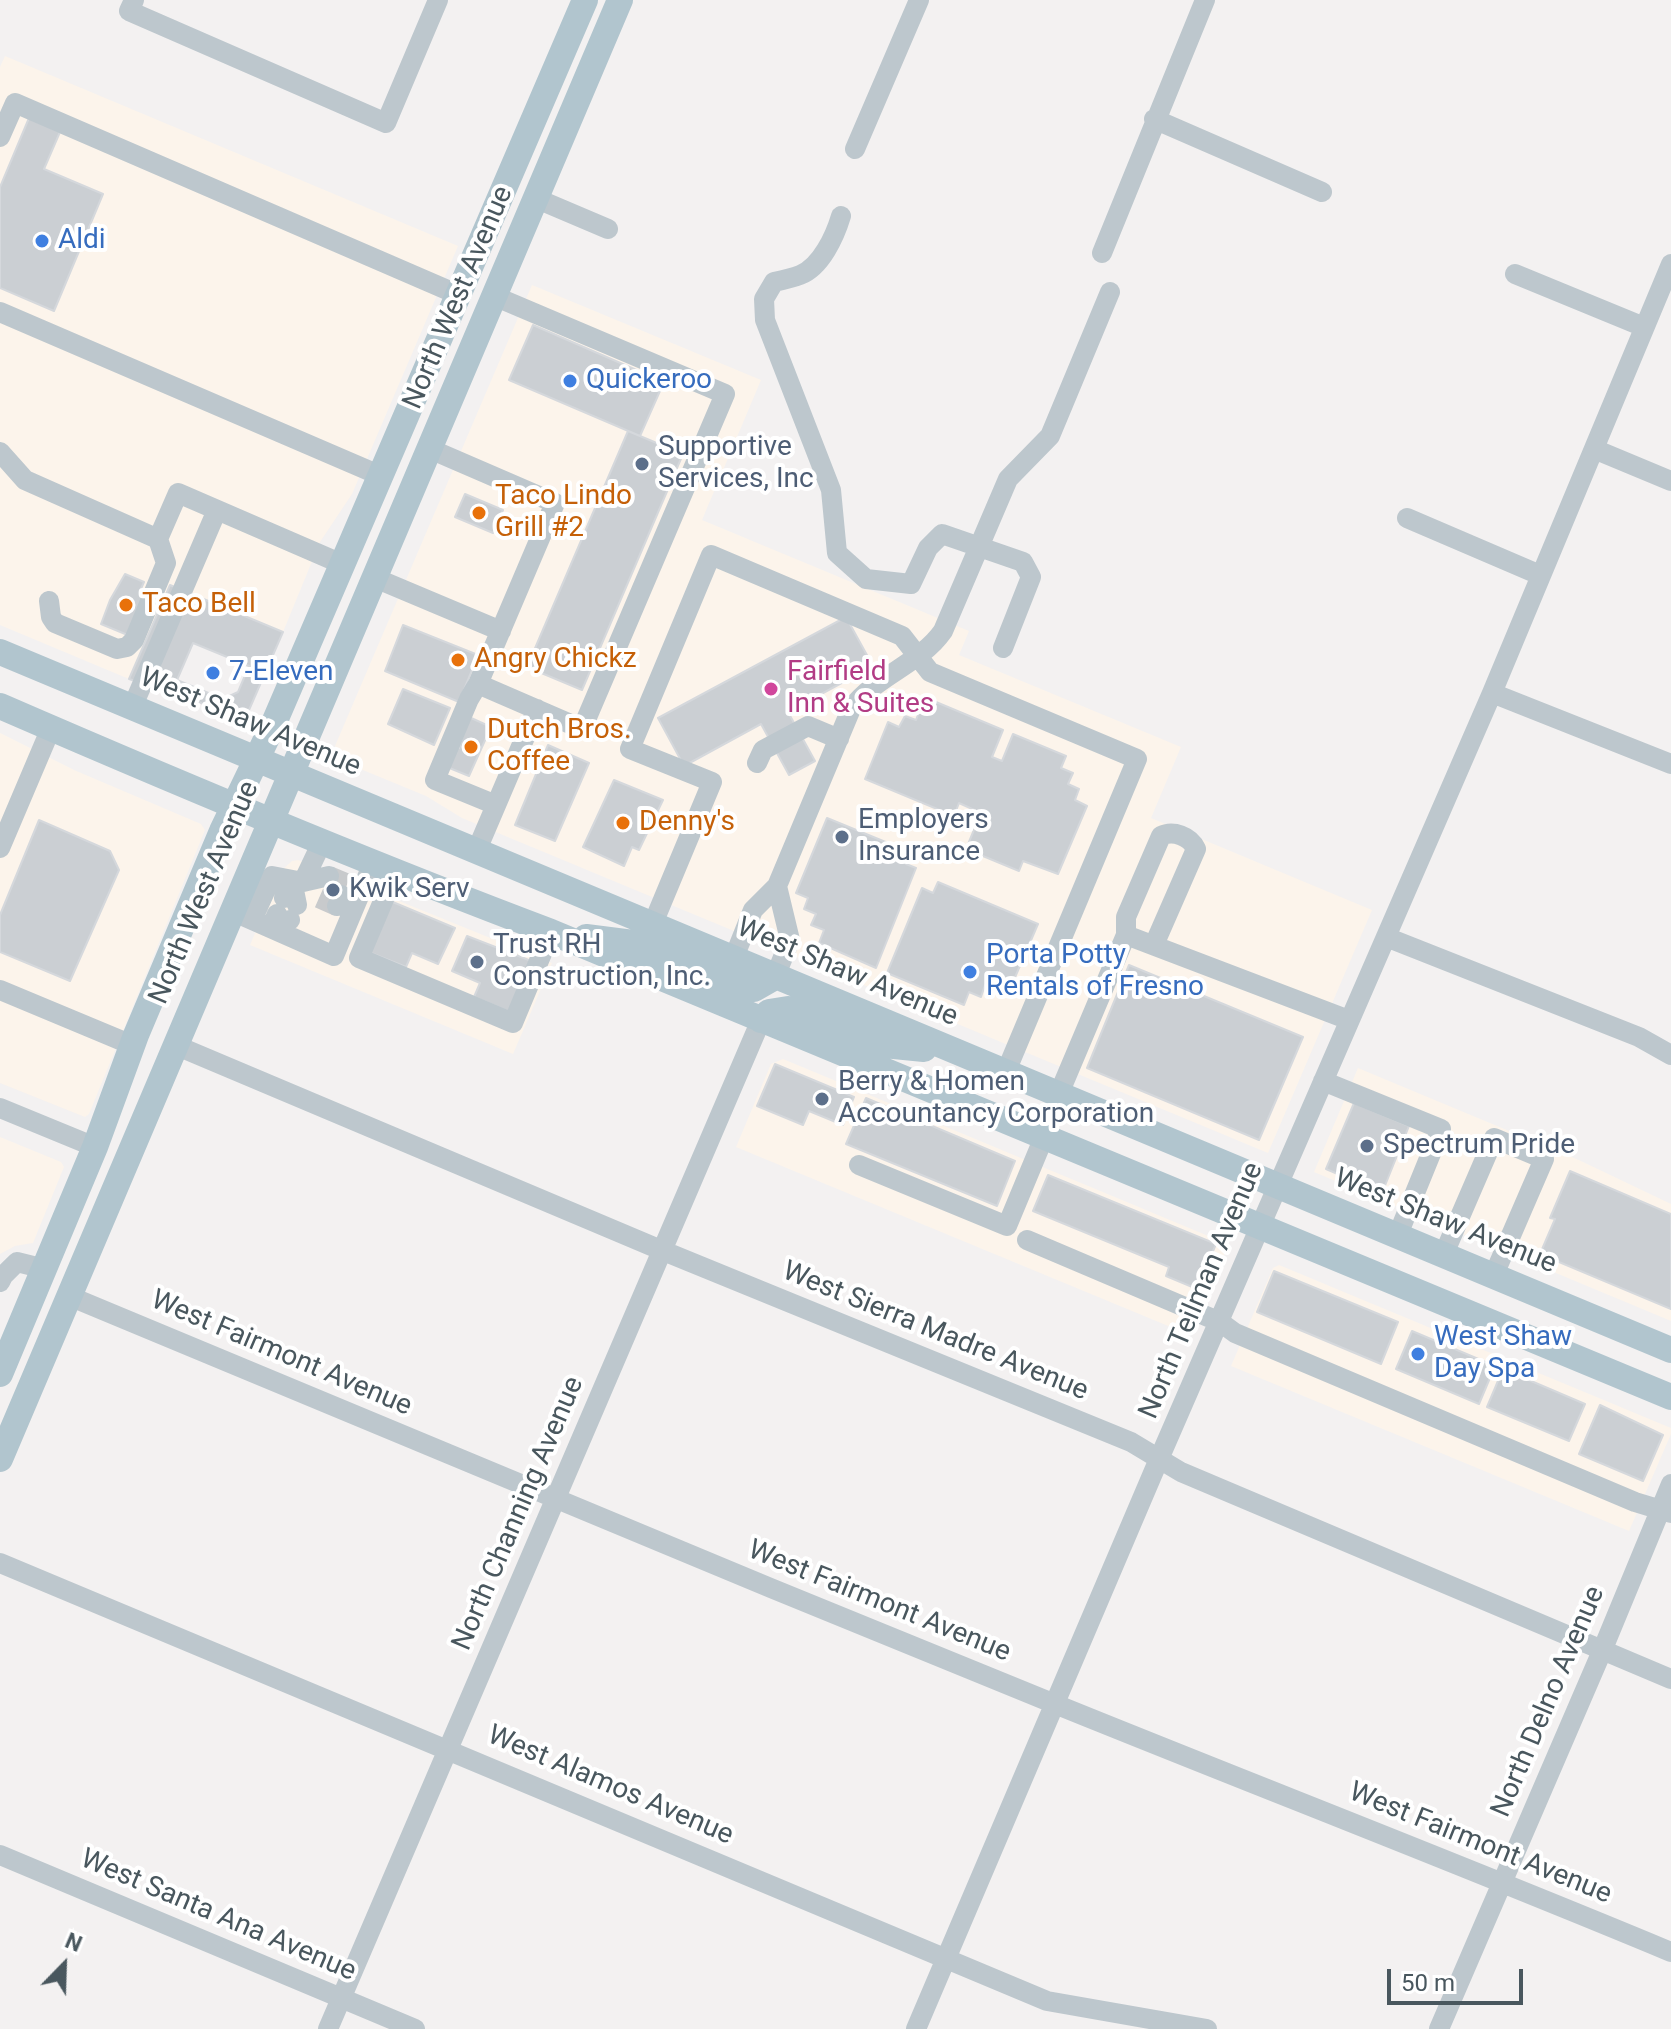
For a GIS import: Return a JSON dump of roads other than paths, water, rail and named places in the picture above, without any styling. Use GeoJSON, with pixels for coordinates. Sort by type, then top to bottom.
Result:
{"type":"FeatureCollection","features":[{"type":"Feature","properties":{"kind":"main road","name":"North West Avenue"},"geometry":{"type":"LineString","coordinates":[[0,1374],[95,1147],[132,1045],[585,0]]}},
{"type":"Feature","properties":{"kind":"main road"},"geometry":{"type":"LineString","coordinates":[[550,162],[563,97],[602,0]]}},
{"type":"Feature","properties":{"kind":"main road","name":"North West Avenue"},"geometry":{"type":"LineString","coordinates":[[0,1459],[175,1045],[242,916],[282,897],[270,821],[620,0]]}},
{"type":"Feature","properties":{"kind":"main road"},"geometry":{"type":"LineString","coordinates":[[430,449],[423,431],[425,420],[466,319],[459,295]]}},
{"type":"Feature","properties":{"kind":"main road","name":"West Shaw Avenue"},"geometry":{"type":"LineString","coordinates":[[0,652],[944,1049],[1671,1350]]}},
{"type":"Feature","properties":{"kind":"main road"},"geometry":{"type":"LineString","coordinates":[[0,706],[270,821],[551,932],[1671,1397]]}},
{"type":"Feature","properties":{"kind":"main road"},"geometry":{"type":"LineString","coordinates":[[551,932],[641,944],[743,987],[754,989],[775,977]]}},
{"type":"Feature","properties":{"kind":"main road"},"geometry":{"type":"LineString","coordinates":[[761,1020],[769,1012],[788,1009],[884,1045],[906,1049],[944,1049]]}},
{"type":"Feature","properties":{"kind":"main road"},"geometry":{"type":"LineString","coordinates":[[44,1355],[41,1336],[45,1315],[102,1177],[102,1159],[95,1147]]}},
{"type":"Feature","properties":{"kind":"street"},"geometry":{"type":"LineString","coordinates":[[131,6],[386,123],[438,0]]}},
{"type":"Feature","properties":{"kind":"street"},"geometry":{"type":"LineString","coordinates":[[855,149],[919,0]]}},
{"type":"Feature","properties":{"kind":"street"},"geometry":{"type":"LineString","coordinates":[[1102,253],[1205,0]]}},
{"type":"Feature","properties":{"kind":"street"},"geometry":{"type":"LineString","coordinates":[[0,137],[15,103],[459,295]]}},
{"type":"Feature","properties":{"kind":"street"},"geometry":{"type":"LineString","coordinates":[[1154,119],[1322,192]]}},
{"type":"Feature","properties":{"kind":"street"},"geometry":{"type":"LineString","coordinates":[[535,198],[608,229]]}},
{"type":"Feature","properties":{"kind":"street"},"geometry":{"type":"LineString","coordinates":[[841,216],[819,260],[803,274],[774,282],[764,299],[765,320],[831,490],[837,553],[866,579],[911,584],[928,548],[942,534],[1023,562],[1031,577],[1003,648]]}},
{"type":"Feature","properties":{"kind":"street","name":"North Teilman Avenue"},"geometry":{"type":"LineString","coordinates":[[916,2029],[1276,1187],[1492,693],[1671,264]]}},
{"type":"Feature","properties":{"kind":"street"},"geometry":{"type":"LineString","coordinates":[[1515,274],[1644,327]]}},
{"type":"Feature","properties":{"kind":"street"},"geometry":{"type":"LineString","coordinates":[[733,960],[753,910],[777,886],[851,709],[859,698],[916,656],[943,631],[1008,479],[1050,436],[1110,292]]}},
{"type":"Feature","properties":{"kind":"street"},"geometry":{"type":"LineString","coordinates":[[478,684],[582,729],[725,394],[494,296]]}},
{"type":"Feature","properties":{"kind":"street"},"geometry":{"type":"LineString","coordinates":[[0,312],[379,475]]}},
{"type":"Feature","properties":{"kind":"street"},"geometry":{"type":"LineString","coordinates":[[430,449],[555,503],[435,780],[496,805]]}},
{"type":"Feature","properties":{"kind":"street"},"geometry":{"type":"LineString","coordinates":[[1594,449],[1671,481]]}},
{"type":"Feature","properties":{"kind":"street"},"geometry":{"type":"LineString","coordinates":[[4,465],[25,480],[158,539]]}},
{"type":"Feature","properties":{"kind":"street"},"geometry":{"type":"LineString","coordinates":[[49,601],[55,623],[117,649],[127,647],[134,640],[166,563],[158,539],[178,493],[342,564]]}},
{"type":"Feature","properties":{"kind":"street"},"geometry":{"type":"LineString","coordinates":[[132,708],[217,510]]}},
{"type":"Feature","properties":{"kind":"street"},"geometry":{"type":"LineString","coordinates":[[1407,518],[1540,575]]}},
{"type":"Feature","properties":{"kind":"street"},"geometry":{"type":"LineString","coordinates":[[652,926],[712,782],[630,749],[711,555],[902,636],[930,672],[1137,759],[1005,1074]]}},
{"type":"Feature","properties":{"kind":"street"},"geometry":{"type":"LineString","coordinates":[[375,578],[501,631]]}},
{"type":"Feature","properties":{"kind":"street"},"geometry":{"type":"LineString","coordinates":[[1492,693],[1671,764]]}},
{"type":"Feature","properties":{"kind":"street"},"geometry":{"type":"LineString","coordinates":[[476,852],[537,709]]}},
{"type":"Feature","properties":{"kind":"street"},"geometry":{"type":"LineString","coordinates":[[757,763],[763,750],[808,726],[839,739]]}},
{"type":"Feature","properties":{"kind":"street"},"geometry":{"type":"LineString","coordinates":[[0,848],[51,728]]}},
{"type":"Feature","properties":{"kind":"street"},"geometry":{"type":"LineString","coordinates":[[1058,1096],[1126,935],[1126,917],[1161,836],[1169,832],[1193,842],[1196,849],[1154,945]]}},
{"type":"Feature","properties":{"kind":"street"},"geometry":{"type":"LineString","coordinates":[[282,897],[322,842]]}},
{"type":"Feature","properties":{"kind":"street"},"geometry":{"type":"LineString","coordinates":[[242,916],[282,897],[336,892],[384,868]]}},
{"type":"Feature","properties":{"kind":"street"},"geometry":{"type":"LineString","coordinates":[[384,868],[359,958],[513,1023],[551,932]]}},
{"type":"Feature","properties":{"kind":"street"},"geometry":{"type":"LineString","coordinates":[[775,977],[790,940],[777,886]]}},
{"type":"Feature","properties":{"kind":"street"},"geometry":{"type":"LineString","coordinates":[[282,897],[334,956],[336,892]]}},
{"type":"Feature","properties":{"kind":"street"},"geometry":{"type":"LineString","coordinates":[[1126,935],[1349,1020]]}},
{"type":"Feature","properties":{"kind":"street"},"geometry":{"type":"LineString","coordinates":[[1386,937],[1639,1037],[1671,1055]]}},
{"type":"Feature","properties":{"kind":"street"},"geometry":{"type":"LineString","coordinates":[[0,990],[132,1045]]}},
{"type":"Feature","properties":{"kind":"street","name":"North Channing Avenue"},"geometry":{"type":"LineString","coordinates":[[328,2029],[761,1020]]}},
{"type":"Feature","properties":{"kind":"street","name":"West Sierra Madre Avenue"},"geometry":{"type":"LineString","coordinates":[[175,1045],[661,1250],[1131,1442],[1181,1472],[1671,1679]]}},
{"type":"Feature","properties":{"kind":"street"},"geometry":{"type":"LineString","coordinates":[[1323,1081],[1441,1129],[1397,1237]]}},
{"type":"Feature","properties":{"kind":"street"},"geometry":{"type":"LineString","coordinates":[[0,1108],[95,1147]]}},
{"type":"Feature","properties":{"kind":"street"},"geometry":{"type":"LineString","coordinates":[[859,1165],[1007,1226],[1044,1137]]}},
{"type":"Feature","properties":{"kind":"street"},"geometry":{"type":"LineString","coordinates":[[1443,1256],[1494,1138],[1544,1159],[1493,1277]]}},
{"type":"Feature","properties":{"kind":"street"},"geometry":{"type":"LineString","coordinates":[[1027,1240],[1220,1322],[1235,1333],[1421,1413],[1635,1502],[1666,1511]]}},
{"type":"Feature","properties":{"kind":"street"},"geometry":{"type":"LineString","coordinates":[[0,1249],[17,1262],[45,1269]]}},
{"type":"Feature","properties":{"kind":"street"},"geometry":{"type":"LineString","coordinates":[[0,1282],[17,1262]]}},
{"type":"Feature","properties":{"kind":"street","name":"West Fairmont Avenue"},"geometry":{"type":"LineString","coordinates":[[69,1296],[556,1501],[1671,1952]]}},
{"type":"Feature","properties":{"kind":"street","name":"North Delno Avenue"},"geometry":{"type":"LineString","coordinates":[[1439,2029],[1602,1651],[1666,1511],[1671,1484]]}},
{"type":"Feature","properties":{"kind":"street","name":"West Alamos Avenue"},"geometry":{"type":"LineString","coordinates":[[0,1563],[1047,2001],[1207,2029]]}},
{"type":"Feature","properties":{"kind":"street","name":"West Santa Ana Avenue"},"geometry":{"type":"LineString","coordinates":[[0,1855],[415,2029]]}},
{"type":"Feature","properties":{"kind":"tunnel"},"geometry":{"type":"LineString","coordinates":[[329,876],[348,884]]}},
{"type":"Feature","properties":{"kind":"tunnel"},"geometry":{"type":"LineString","coordinates":[[319,898],[337,906]]}},
{"type":"Feature","properties":{"kind":"place","name":"Aldi"},"geometry":{"type":"Point","coordinates":[42,241]}},
{"type":"Feature","properties":{"kind":"place","name":"Quickeroo"},"geometry":{"type":"Point","coordinates":[570,381]}},
{"type":"Feature","properties":{"kind":"place","name":"Supportive Services, Inc"},"geometry":{"type":"Point","coordinates":[642,464]}},
{"type":"Feature","properties":{"kind":"place","name":"Taco Lindo Grill #2"},"geometry":{"type":"Point","coordinates":[479,513]}},
{"type":"Feature","properties":{"kind":"place","name":"Taco Bell"},"geometry":{"type":"Point","coordinates":[126,605]}},
{"type":"Feature","properties":{"kind":"place","name":"Angry Chickz"},"geometry":{"type":"Point","coordinates":[458,660]}},
{"type":"Feature","properties":{"kind":"place","name":"7-Eleven"},"geometry":{"type":"Point","coordinates":[213,673]}},
{"type":"Feature","properties":{"kind":"place","name":"Fairfield Inn & Suites"},"geometry":{"type":"Point","coordinates":[771,689]}},
{"type":"Feature","properties":{"kind":"place","name":"Dutch Bros. Coffee"},"geometry":{"type":"Point","coordinates":[471,747]}},
{"type":"Feature","properties":{"kind":"place","name":"Denny's"},"geometry":{"type":"Point","coordinates":[623,823]}},
{"type":"Feature","properties":{"kind":"place","name":"Employers Insurance"},"geometry":{"type":"Point","coordinates":[842,837]}},
{"type":"Feature","properties":{"kind":"place","name":"Kwik Serv"},"geometry":{"type":"Point","coordinates":[333,890]}},
{"type":"Feature","properties":{"kind":"place","name":"Trust RH Construction, Inc."},"geometry":{"type":"Point","coordinates":[477,962]}},
{"type":"Feature","properties":{"kind":"place","name":"Porta Potty Rentals of Fresno"},"geometry":{"type":"Point","coordinates":[970,972]}},
{"type":"Feature","properties":{"kind":"place","name":"Berry & Homen Accountancy Corporation"},"geometry":{"type":"Point","coordinates":[822,1099]}},
{"type":"Feature","properties":{"kind":"place","name":"Spectrum Pride"},"geometry":{"type":"Point","coordinates":[1367,1146]}},
{"type":"Feature","properties":{"kind":"place","name":"West Shaw Day Spa"},"geometry":{"type":"Point","coordinates":[1418,1354]}}]}
